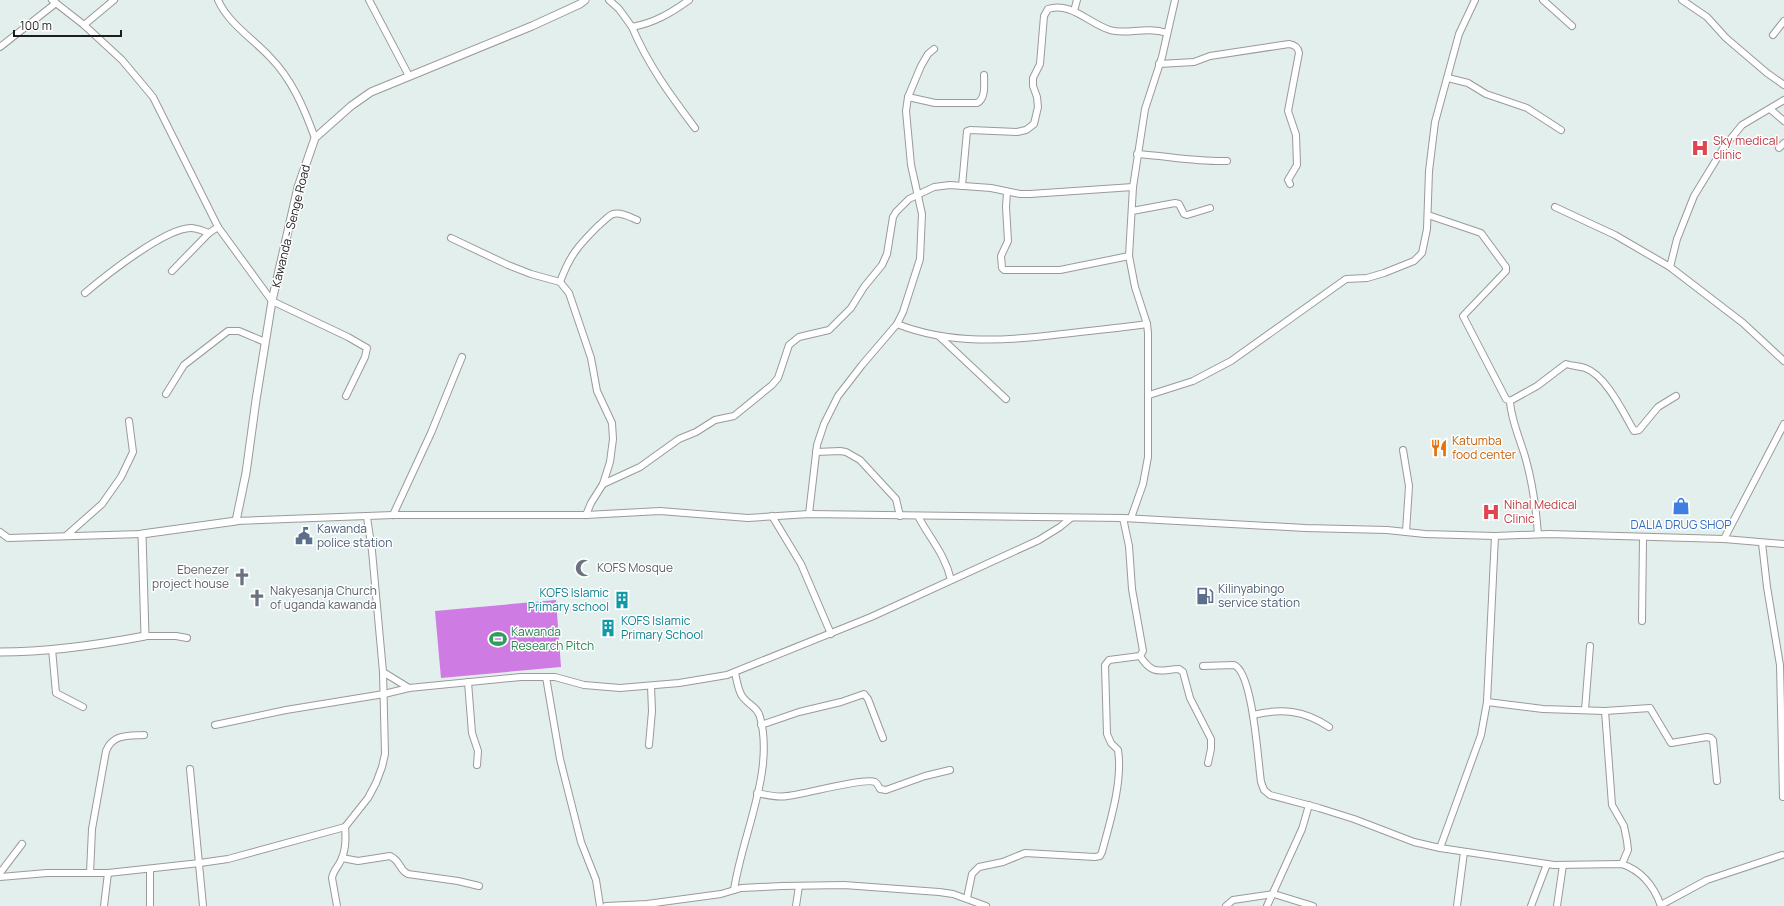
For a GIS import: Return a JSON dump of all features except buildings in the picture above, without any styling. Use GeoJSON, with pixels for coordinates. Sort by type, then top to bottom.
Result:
{"type":"FeatureCollection","features":[{"type":"Feature","properties":{"kind":"street"},"geometry":{"type":"LineString","coordinates":[[84,25],[114,0]]}},
{"type":"Feature","properties":{"kind":"street"},"geometry":{"type":"LineString","coordinates":[[218,0],[226,13],[242,32],[269,56],[290,81],[302,104],[316,138]]}},
{"type":"Feature","properties":{"kind":"street"},"geometry":{"type":"LineString","coordinates":[[369,0],[409,76]]}},
{"type":"Feature","properties":{"kind":"street","name":"Kawanda - Senge Road"},"geometry":{"type":"LineString","coordinates":[[236,521],[246,472],[272,301],[298,188],[316,138],[351,106],[371,92],[532,26],[586,0]]}},
{"type":"Feature","properties":{"kind":"street"},"geometry":{"type":"LineString","coordinates":[[609,0],[620,9],[632,27],[648,61],[668,93],[695,128]]}},
{"type":"Feature","properties":{"kind":"street"},"geometry":{"type":"LineString","coordinates":[[632,27],[653,22],[670,14],[690,0]]}},
{"type":"Feature","properties":{"kind":"street"},"geometry":{"type":"LineString","coordinates":[[1074,11],[1077,0]]}},
{"type":"Feature","properties":{"kind":"street"},"geometry":{"type":"LineString","coordinates":[[1131,518],[1147,471],[1149,443],[1149,350],[1147,324],[1135,287],[1129,256],[1133,187],[1145,108],[1160,64],[1175,0]]}},
{"type":"Feature","properties":{"kind":"street"},"geometry":{"type":"LineString","coordinates":[[1149,395],[1193,380],[1231,361],[1346,279],[1367,278],[1384,273],[1414,261],[1422,253],[1428,215],[1431,146],[1439,103],[1448,78],[1459,34],[1475,0]]}},
{"type":"Feature","properties":{"kind":"street"},"geometry":{"type":"LineString","coordinates":[[1543,0],[1572,26]]}},
{"type":"Feature","properties":{"kind":"street"},"geometry":{"type":"LineString","coordinates":[[1682,0],[1707,18],[1726,38],[1767,73],[1784,85]]}},
{"type":"Feature","properties":{"kind":"street"},"geometry":{"type":"LineString","coordinates":[[0,47],[54,1],[84,25],[122,60],[153,97],[218,227],[272,301],[348,337],[367,348],[365,357],[346,396]]}},
{"type":"Feature","properties":{"kind":"street"},"geometry":{"type":"LineString","coordinates":[[962,186],[967,131],[1002,130],[1017,132],[1026,130],[1034,124],[1038,107],[1037,97],[1033,86],[1033,78],[1040,64],[1045,12],[1050,8],[1064,8],[1074,11],[1099,26],[1114,31],[1145,29],[1158,30],[1167,33]]}},
{"type":"Feature","properties":{"kind":"street"},"geometry":{"type":"LineString","coordinates":[[1773,35],[1784,21]]}},
{"type":"Feature","properties":{"kind":"street"},"geometry":{"type":"LineString","coordinates":[[1160,64],[1194,62],[1210,56],[1289,44],[1295,45],[1298,48],[1299,53],[1288,111],[1296,135],[1297,166],[1288,180],[1290,184]]}},
{"type":"Feature","properties":{"kind":"street"},"geometry":{"type":"LineString","coordinates":[[809,514],[816,452],[824,424],[838,396],[897,324],[903,312],[920,259],[922,214],[911,165],[906,126],[908,97],[921,66],[928,54],[934,49]]}},
{"type":"Feature","properties":{"kind":"street"},"geometry":{"type":"LineString","coordinates":[[908,97],[935,103],[980,102],[983,98],[984,75]]}},
{"type":"Feature","properties":{"kind":"street"},"geometry":{"type":"LineString","coordinates":[[1448,78],[1468,82],[1486,94],[1527,108],[1561,130]]}},
{"type":"Feature","properties":{"kind":"street"},"geometry":{"type":"LineString","coordinates":[[1670,267],[1677,238],[1694,196],[1724,147],[1742,125],[1784,100]]}},
{"type":"Feature","properties":{"kind":"street"},"geometry":{"type":"LineString","coordinates":[[1770,109],[1784,121]]}},
{"type":"Feature","properties":{"kind":"street"},"geometry":{"type":"LineString","coordinates":[[1137,154],[1190,158],[1208,161],[1227,161]]}},
{"type":"Feature","properties":{"kind":"street"},"geometry":{"type":"LineString","coordinates":[[603,484],[640,467],[679,439],[696,432],[715,420],[734,416],[772,385],[778,378],[789,346],[799,337],[829,330],[851,308],[864,287],[882,265],[887,254],[893,217],[909,199],[934,188],[950,185],[1020,194],[1133,187]]}},
{"type":"Feature","properties":{"kind":"street"},"geometry":{"type":"LineString","coordinates":[[1007,192],[1006,207],[1008,241],[1001,256],[1002,268],[1004,270],[1060,270],[1129,256]]}},
{"type":"Feature","properties":{"kind":"street"},"geometry":{"type":"LineString","coordinates":[[1132,211],[1175,203],[1179,204],[1184,214],[1187,215],[1210,208]]}},
{"type":"Feature","properties":{"kind":"street"},"geometry":{"type":"LineString","coordinates":[[1555,207],[1615,235],[1670,267],[1743,323],[1784,361]]}},
{"type":"Feature","properties":{"kind":"street"},"geometry":{"type":"LineString","coordinates":[[560,282],[571,256],[580,244],[607,218],[612,214],[618,214],[637,220]]}},
{"type":"Feature","properties":{"kind":"street"},"geometry":{"type":"LineString","coordinates":[[1428,215],[1481,233],[1505,263],[1506,271],[1463,316],[1506,399],[1510,401],[1511,412],[1533,489],[1538,534]]}},
{"type":"Feature","properties":{"kind":"street"},"geometry":{"type":"LineString","coordinates":[[172,271],[209,233],[218,227]]}},
{"type":"Feature","properties":{"kind":"street"},"geometry":{"type":"LineString","coordinates":[[85,293],[109,273],[165,236],[176,231],[191,228],[209,233]]}},
{"type":"Feature","properties":{"kind":"street"},"geometry":{"type":"LineString","coordinates":[[451,238],[508,265],[531,274],[560,282],[569,293],[591,358],[597,391],[612,423],[613,448],[603,484],[591,503],[586,515]]}},
{"type":"Feature","properties":{"kind":"street"},"geometry":{"type":"LineString","coordinates":[[897,324],[913,331],[940,337],[966,340],[1020,339],[1147,324]]}},
{"type":"Feature","properties":{"kind":"street"},"geometry":{"type":"LineString","coordinates":[[166,394],[184,365],[228,331],[239,331],[265,342]]}},
{"type":"Feature","properties":{"kind":"street"},"geometry":{"type":"LineString","coordinates":[[940,337],[1006,399]]}},
{"type":"Feature","properties":{"kind":"street"},"geometry":{"type":"LineString","coordinates":[[393,515],[431,433],[462,357]]}},
{"type":"Feature","properties":{"kind":"street"},"geometry":{"type":"LineString","coordinates":[[1510,401],[1536,386],[1566,364],[1585,368],[1595,374],[1616,399],[1634,431],[1639,430],[1658,407],[1676,396]]}},
{"type":"Feature","properties":{"kind":"street"},"geometry":{"type":"LineString","coordinates":[[67,535],[102,504],[121,477],[133,452],[129,420]]}},
{"type":"Feature","properties":{"kind":"street"},"geometry":{"type":"LineString","coordinates":[[1724,539],[1784,424]]}},
{"type":"Feature","properties":{"kind":"street"},"geometry":{"type":"LineString","coordinates":[[1403,450],[1409,486],[1406,532]]}},
{"type":"Feature","properties":{"kind":"street"},"geometry":{"type":"LineString","coordinates":[[816,452],[846,452],[860,460],[896,498],[900,508],[900,516]]}},
{"type":"Feature","properties":{"kind":"street"},"geometry":{"type":"LineString","coordinates":[[0,532],[3,539],[67,535],[142,534],[236,521],[393,515],[586,515],[660,511],[742,517],[809,514],[1131,518],[1266,527],[1374,529],[1425,534],[1495,536],[1538,534],[1643,536],[1724,539],[1784,544]]}},
{"type":"Feature","properties":{"kind":"street"},"geometry":{"type":"LineString","coordinates":[[772,516],[801,564],[831,634]]}},
{"type":"Feature","properties":{"kind":"street"},"geometry":{"type":"LineString","coordinates":[[918,516],[929,536],[942,553],[951,580]]}},
{"type":"Feature","properties":{"kind":"street"},"geometry":{"type":"LineString","coordinates":[[0,877],[47,872],[108,873],[228,859],[345,827],[368,798],[376,783],[385,754],[383,672],[372,551],[367,517]]}},
{"type":"Feature","properties":{"kind":"street"},"geometry":{"type":"LineString","coordinates":[[215,725],[286,710],[384,694],[409,688],[468,682],[522,677],[555,677],[584,685],[610,688],[651,686],[712,678],[735,673],[871,617],[1040,540],[1060,528],[1071,518]]}},
{"type":"Feature","properties":{"kind":"street"},"geometry":{"type":"LineString","coordinates":[[1124,518],[1129,546],[1132,589],[1143,651],[1140,656]]}},
{"type":"Feature","properties":{"kind":"street"},"geometry":{"type":"LineString","coordinates":[[142,534],[145,636]]}},
{"type":"Feature","properties":{"kind":"street"},"geometry":{"type":"LineString","coordinates":[[1440,848],[1481,735],[1487,702],[1495,536]]}},
{"type":"Feature","properties":{"kind":"street"},"geometry":{"type":"LineString","coordinates":[[1642,621],[1643,536]]}},
{"type":"Feature","properties":{"kind":"street"},"geometry":{"type":"LineString","coordinates":[[1762,543],[1767,587],[1780,665],[1783,797]]}},
{"type":"Feature","properties":{"kind":"street"},"geometry":{"type":"LineString","coordinates":[[0,652],[25,652],[110,643],[145,636],[176,636],[188,638]]}},
{"type":"Feature","properties":{"kind":"street"},"geometry":{"type":"LineString","coordinates":[[1585,710],[1590,646]]}},
{"type":"Feature","properties":{"kind":"street"},"geometry":{"type":"LineString","coordinates":[[52,649],[56,692],[83,707]]}},
{"type":"Feature","properties":{"kind":"street"},"geometry":{"type":"LineString","coordinates":[[1140,656],[1149,667],[1156,671],[1180,669],[1183,672],[1190,698],[1211,739],[1211,749],[1208,763]]}},
{"type":"Feature","properties":{"kind":"street"},"geometry":{"type":"LineString","coordinates":[[967,898],[972,874],[979,867],[1003,862],[1025,853],[1095,857],[1101,854],[1117,788],[1119,771],[1118,750],[1111,743],[1107,734],[1105,665],[1109,660],[1140,656]]}},
{"type":"Feature","properties":{"kind":"street"},"geometry":{"type":"LineString","coordinates":[[1203,666],[1234,665],[1239,668],[1250,695],[1261,782],[1264,790],[1274,796],[1354,819],[1414,842],[1464,852],[1547,864],[1622,864],[1631,867],[1645,877],[1661,905],[1707,880],[1782,855]]}},
{"type":"Feature","properties":{"kind":"street"},"geometry":{"type":"LineString","coordinates":[[383,672],[409,688]]}},
{"type":"Feature","properties":{"kind":"street"},"geometry":{"type":"LineString","coordinates":[[734,890],[737,868],[757,793],[764,758],[761,724],[758,712],[741,695],[735,673]]}},
{"type":"Feature","properties":{"kind":"street"},"geometry":{"type":"LineString","coordinates":[[546,677],[560,759],[581,842],[596,880],[600,906]]}},
{"type":"Feature","properties":{"kind":"street"},"geometry":{"type":"LineString","coordinates":[[468,682],[472,733],[478,751],[477,765]]}},
{"type":"Feature","properties":{"kind":"street"},"geometry":{"type":"LineString","coordinates":[[649,745],[652,705],[651,686]]}},
{"type":"Feature","properties":{"kind":"street"},"geometry":{"type":"LineString","coordinates":[[761,724],[799,712],[841,702],[864,694],[868,699],[884,738]]}},
{"type":"Feature","properties":{"kind":"street"},"geometry":{"type":"LineString","coordinates":[[1487,702],[1543,709],[1605,711],[1650,708],[1671,742],[1707,737],[1713,740],[1717,781]]}},
{"type":"Feature","properties":{"kind":"street"},"geometry":{"type":"LineString","coordinates":[[1253,715],[1273,711],[1283,711],[1310,717],[1329,727]]}},
{"type":"Feature","properties":{"kind":"street"},"geometry":{"type":"LineString","coordinates":[[1605,711],[1612,805],[1624,826],[1627,841],[1628,850],[1622,864]]}},
{"type":"Feature","properties":{"kind":"street"},"geometry":{"type":"LineString","coordinates":[[90,873],[92,829],[108,745],[115,738],[120,736],[144,735]]}},
{"type":"Feature","properties":{"kind":"street"},"geometry":{"type":"LineString","coordinates":[[190,769],[203,906]]}},
{"type":"Feature","properties":{"kind":"street"},"geometry":{"type":"LineString","coordinates":[[757,793],[777,797],[789,796],[840,785],[872,781],[877,783],[880,789],[886,790],[913,780],[950,770]]}},
{"type":"Feature","properties":{"kind":"street"},"geometry":{"type":"LineString","coordinates":[[1267,906],[1274,894],[1302,829],[1309,805]]}},
{"type":"Feature","properties":{"kind":"street"},"geometry":{"type":"LineString","coordinates":[[337,906],[332,878],[342,858],[346,842],[345,827]]}},
{"type":"Feature","properties":{"kind":"street"},"geometry":{"type":"LineString","coordinates":[[0,873],[22,844]]}},
{"type":"Feature","properties":{"kind":"street"},"geometry":{"type":"LineString","coordinates":[[1457,906],[1464,852]]}},
{"type":"Feature","properties":{"kind":"street"},"geometry":{"type":"LineString","coordinates":[[342,858],[358,861],[390,856],[395,858],[404,872],[408,874],[479,886]]}},
{"type":"Feature","properties":{"kind":"street"},"geometry":{"type":"LineString","coordinates":[[1531,906],[1547,864]]}},
{"type":"Feature","properties":{"kind":"street"},"geometry":{"type":"LineString","coordinates":[[1557,906],[1563,865]]}},
{"type":"Feature","properties":{"kind":"street"},"geometry":{"type":"LineString","coordinates":[[150,869],[150,906]]}},
{"type":"Feature","properties":{"kind":"street"},"geometry":{"type":"LineString","coordinates":[[104,906],[108,873]]}},
{"type":"Feature","properties":{"kind":"street"},"geometry":{"type":"LineString","coordinates":[[606,906],[647,904],[721,894],[734,890],[844,885],[881,889],[922,890],[953,894],[986,906]]}},
{"type":"Feature","properties":{"kind":"street"},"geometry":{"type":"LineString","coordinates":[[796,906],[799,886]]}},
{"type":"Feature","properties":{"kind":"street"},"geometry":{"type":"LineString","coordinates":[[1226,906],[1233,900],[1274,894],[1313,906]]}},
{"type":"Feature","properties":{"kind":"shaded area","name":"Kawanda Research Pitch"},"geometry":{"type":"Polygon","coordinates":[[[556,600],[561,667],[441,678],[435,611],[556,600]]]}},
{"type":"Feature","properties":{"kind":"place","name":"Sky medical clinic"},"geometry":{"type":"Point","coordinates":[1700,148]}},
{"type":"Feature","properties":{"kind":"place","name":"Katumba food center"},"geometry":{"type":"Point","coordinates":[1439,448]}},
{"type":"Feature","properties":{"kind":"place","name":"DALIA DRUG SHOP"},"geometry":{"type":"Point","coordinates":[1681,506]}},
{"type":"Feature","properties":{"kind":"place","name":"Nihal Medical Clinic"},"geometry":{"type":"Point","coordinates":[1491,512]}},
{"type":"Feature","properties":{"kind":"place","name":"Kawanda police station"},"geometry":{"type":"Point","coordinates":[304,536]}},
{"type":"Feature","properties":{"kind":"place","name":"KOFS Mosque"},"geometry":{"type":"Point","coordinates":[584,568]}},
{"type":"Feature","properties":{"kind":"place","name":"Ebenezer project house"},"geometry":{"type":"Point","coordinates":[242,577]}},
{"type":"Feature","properties":{"kind":"place","name":"Kilinyabingo service station"},"geometry":{"type":"Point","coordinates":[1205,596]}},
{"type":"Feature","properties":{"kind":"place","name":"Nakyesanja Church of uganda kawanda"},"geometry":{"type":"Point","coordinates":[257,598]}},
{"type":"Feature","properties":{"kind":"place","name":"KOFS Islamic Primary school"},"geometry":{"type":"Point","coordinates":[622,600]}},
{"type":"Feature","properties":{"kind":"place","name":"KOFS Islamic Primary School"},"geometry":{"type":"Point","coordinates":[608,628]}},
{"type":"Feature","properties":{"kind":"place","name":"Kawanda Research Pitch"},"geometry":{"type":"Point","coordinates":[498,639]}}]}
